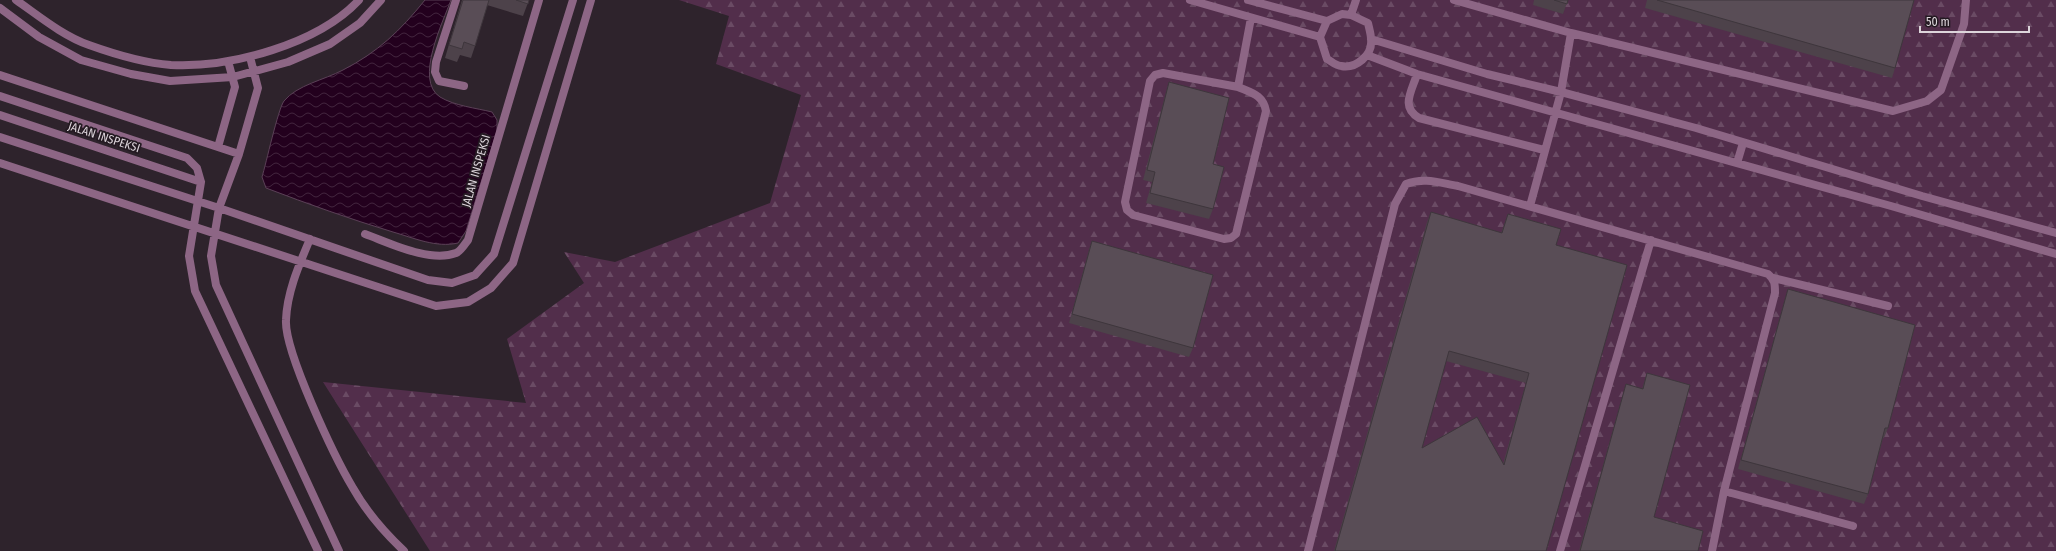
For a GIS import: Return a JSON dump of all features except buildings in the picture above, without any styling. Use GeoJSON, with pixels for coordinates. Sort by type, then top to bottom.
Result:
{"type":"FeatureCollection","features":[{"type":"Feature","properties":{"kind":"lane"},"geometry":{"type":"LineString","coordinates":[[16,0],[48,23],[87,45],[134,58],[171,65],[228,61],[282,47],[322,29],[349,10],[359,0]]}},
{"type":"Feature","properties":{"kind":"lane"},"geometry":{"type":"LineString","coordinates":[[0,8],[39,37],[81,60],[131,74],[170,81],[233,77],[288,62],[330,44],[360,23],[382,0]]}},
{"type":"Feature","properties":{"kind":"lane"},"geometry":{"type":"LineString","coordinates":[[456,0],[436,62],[436,72],[439,81],[464,86]]}},
{"type":"Feature","properties":{"kind":"lane","name":"JALAN INSPEKSI"},"geometry":{"type":"LineString","coordinates":[[365,234],[420,254],[444,256],[457,253],[468,240],[539,0]]}},
{"type":"Feature","properties":{"kind":"lane"},"geometry":{"type":"LineString","coordinates":[[0,137],[219,208],[428,280],[452,283],[475,275],[494,254],[573,0]]}},
{"type":"Feature","properties":{"kind":"lane"},"geometry":{"type":"LineString","coordinates":[[0,163],[436,306],[468,302],[491,288],[513,263],[591,0]]}},
{"type":"Feature","properties":{"kind":"lane"},"geometry":{"type":"LineString","coordinates":[[1190,0],[1320,37]]}},
{"type":"Feature","properties":{"kind":"lane"},"geometry":{"type":"LineString","coordinates":[[1248,0],[1327,21],[1342,14],[1352,15],[1368,23],[1371,47],[1367,55],[1355,65],[1340,66],[1327,59],[1320,37],[1327,21]]}},
{"type":"Feature","properties":{"kind":"lane"},"geometry":{"type":"LineString","coordinates":[[1352,15],[1356,0]]}},
{"type":"Feature","properties":{"kind":"lane"},"geometry":{"type":"LineString","coordinates":[[1454,0],[1470,2],[1571,33],[1893,111],[1927,101],[1941,90],[1964,24],[1966,0]]}},
{"type":"Feature","properties":{"kind":"lane"},"geometry":{"type":"LineString","coordinates":[[1238,87],[1251,18]]}},
{"type":"Feature","properties":{"kind":"lane"},"geometry":{"type":"LineString","coordinates":[[1530,206],[1561,92],[1571,33]]}},
{"type":"Feature","properties":{"kind":"lane"},"geometry":{"type":"LineString","coordinates":[[1371,39],[1487,74],[1696,128],[1743,143],[2056,233]]}},
{"type":"Feature","properties":{"kind":"lane"},"geometry":{"type":"LineString","coordinates":[[1367,55],[1417,74],[2056,254]]}},
{"type":"Feature","properties":{"kind":"lane"},"geometry":{"type":"LineString","coordinates":[[250,56],[258,88],[239,154],[219,208],[211,256],[216,284],[339,551]]}},
{"type":"Feature","properties":{"kind":"lane"},"geometry":{"type":"LineString","coordinates":[[218,147],[235,87],[228,61]]}},
{"type":"Feature","properties":{"kind":"lane"},"geometry":{"type":"LineString","coordinates":[[1163,73],[1238,87],[1260,97],[1264,103],[1266,111],[1236,234],[1231,238],[1224,240],[1133,215],[1127,210],[1125,202],[1150,81],[1155,75],[1163,73]]}},
{"type":"Feature","properties":{"kind":"lane"},"geometry":{"type":"LineString","coordinates":[[1417,74],[1408,104],[1411,113],[1419,118],[1544,150]]}},
{"type":"Feature","properties":{"kind":"lane"},"geometry":{"type":"LineString","coordinates":[[0,75],[239,154]]}},
{"type":"Feature","properties":{"kind":"lane"},"geometry":{"type":"LineString","coordinates":[[0,96],[187,158],[197,168],[200,182],[189,256],[195,291],[318,551]]}},
{"type":"Feature","properties":{"kind":"lane","name":"JALAN INSPEKSI"},"geometry":{"type":"LineString","coordinates":[[0,116],[200,182]]}},
{"type":"Feature","properties":{"kind":"lane"},"geometry":{"type":"LineString","coordinates":[[1737,163],[1743,143]]}},
{"type":"Feature","properties":{"kind":"lane"},"geometry":{"type":"LineString","coordinates":[[1308,551],[1395,204],[1406,184],[1417,180],[1427,180],[1458,186],[1768,274],[1773,278],[1888,306]]}},
{"type":"Feature","properties":{"kind":"lane"},"geometry":{"type":"LineString","coordinates":[[310,239],[300,262],[289,299],[285,322],[290,347],[304,384],[353,488],[374,518],[404,551]]}},
{"type":"Feature","properties":{"kind":"lane"},"geometry":{"type":"LineString","coordinates":[[1560,551],[1651,240]]}},
{"type":"Feature","properties":{"kind":"lane"},"geometry":{"type":"LineString","coordinates":[[1712,551],[1724,492],[1775,293],[1773,278]]}},
{"type":"Feature","properties":{"kind":"lane"},"geometry":{"type":"LineString","coordinates":[[1724,492],[1853,526]]}},
{"type":"Feature","properties":{"kind":"green space"},"geometry":{"type":"Polygon","coordinates":[[[679,0],[2056,0],[2056,551],[430,551],[323,382],[526,403],[507,339],[584,283],[564,252],[615,262],[770,203],[801,95],[716,64],[729,16],[679,0]]]}},
{"type":"Feature","properties":{"kind":"water"},"geometry":{"type":"Polygon","coordinates":[[[425,0],[451,0],[433,50],[430,65],[430,78],[433,89],[440,97],[452,103],[492,112],[497,120],[497,131],[466,231],[458,243],[442,244],[417,239],[345,217],[266,188],[262,177],[281,106],[289,95],[303,87],[336,74],[367,56],[388,40],[425,0]]]}}]}
